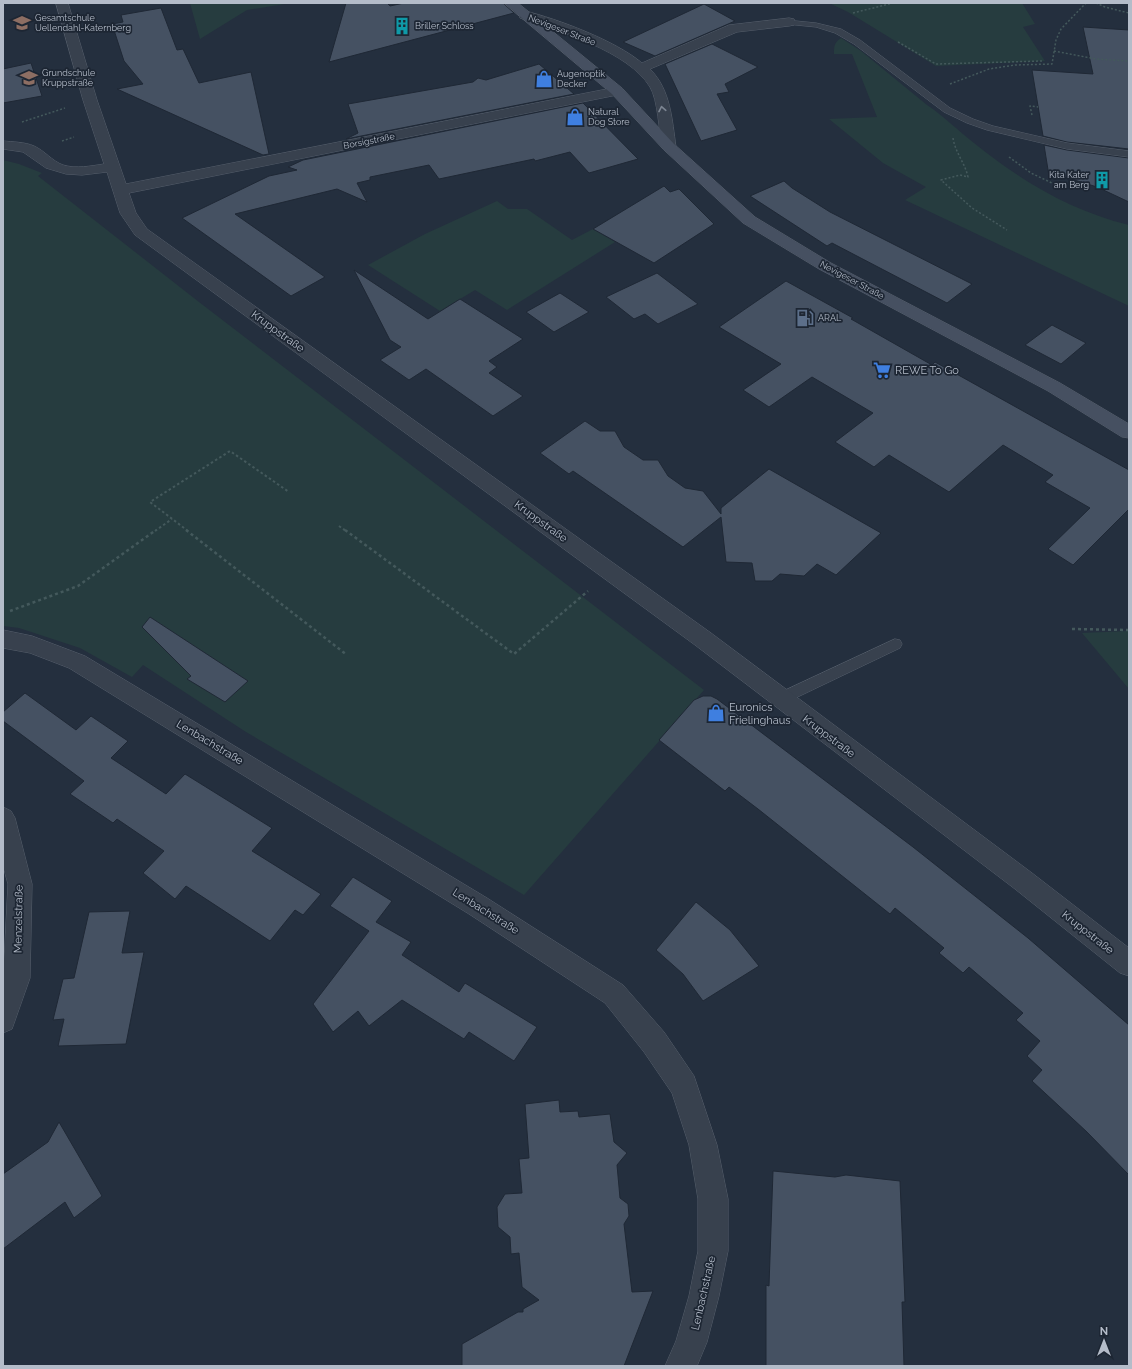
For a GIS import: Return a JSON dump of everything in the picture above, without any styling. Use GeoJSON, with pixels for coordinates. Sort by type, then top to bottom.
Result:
{"type":"FeatureCollection","features":[{"type":"Feature","properties":{"kind":"main road","name":"Nevigeser Straße"},"geometry":{"type":"LineString","coordinates":[[510,3],[617,91],[669,147],[749,220],[825,266],[1054,387],[1129,432]]}},
{"type":"Feature","properties":{"kind":"main road","name":"Nevigeser Straße"},"geometry":{"type":"LineString","coordinates":[[1054,387],[1129,419]]}},
{"type":"Feature","properties":{"kind":"street","name":"Kruppstraße"},"geometry":{"type":"LineString","coordinates":[[62,3],[90,100],[128,213],[141,232],[703,639],[780,699],[1043,896],[1129,964]]}},
{"type":"Feature","properties":{"kind":"street","name":"Nevigeser Straße"},"geometry":{"type":"LineString","coordinates":[[525,15],[587,38],[642,68],[658,88],[669,147]]}},
{"type":"Feature","properties":{"kind":"street"},"geometry":{"type":"LineString","coordinates":[[642,68],[734,28],[789,22]]}},
{"type":"Feature","properties":{"kind":"street","name":"Borsigstraße"},"geometry":{"type":"LineString","coordinates":[[121,190],[617,91]]}},
{"type":"Feature","properties":{"kind":"street"},"geometry":{"type":"LineString","coordinates":[[3,145],[18,146],[28,150],[58,168],[76,171],[113,167]]}},
{"type":"Feature","properties":{"kind":"street","name":"Lenbachstraße"},"geometry":{"type":"LineString","coordinates":[[3,639],[32,645],[77,662],[478,906],[614,994],[654,1042],[684,1086],[703,1144],[712,1200],[713,1251],[704,1296],[691,1342],[680,1366]]}},
{"type":"Feature","properties":{"kind":"street","name":"Menzelstraße"},"geometry":{"type":"LineString","coordinates":[[3,818],[20,884],[17,978],[3,1020]]}},
{"type":"Feature","properties":{"kind":"lane"},"geometry":{"type":"LineString","coordinates":[[789,22],[816,25],[838,31],[857,42],[947,110],[970,121],[990,128],[1067,146],[1129,154]]}},
{"type":"Feature","properties":{"kind":"lane"},"geometry":{"type":"LineString","coordinates":[[780,699],[895,644]]}},
{"type":"Feature","properties":{"kind":"path"},"geometry":{"type":"LineString","coordinates":[[859,18],[852,13],[892,3]]}},
{"type":"Feature","properties":{"kind":"path"},"geometry":{"type":"LineString","coordinates":[[957,81],[988,69],[1015,65],[1052,64],[1056,40],[1061,29],[1086,3]]}},
{"type":"Feature","properties":{"kind":"path"},"geometry":{"type":"LineString","coordinates":[[1096,3],[1105,7],[1129,13]]}},
{"type":"Feature","properties":{"kind":"path"},"geometry":{"type":"LineString","coordinates":[[898,42],[936,64],[1042,61]]}},
{"type":"Feature","properties":{"kind":"path"},"geometry":{"type":"LineString","coordinates":[[1054,51],[1096,59],[1129,62]]}},
{"type":"Feature","properties":{"kind":"path"},"geometry":{"type":"LineString","coordinates":[[18,124],[90,100]]}},
{"type":"Feature","properties":{"kind":"path"},"geometry":{"type":"LineString","coordinates":[[1032,118],[1030,106],[1038,107]]}},
{"type":"Feature","properties":{"kind":"path"},"geometry":{"type":"LineString","coordinates":[[28,150],[101,130]]}},
{"type":"Feature","properties":{"kind":"path"},"geometry":{"type":"LineString","coordinates":[[953,135],[954,145],[964,164],[968,177],[960,175],[941,180],[987,220],[1007,230]]}},
{"type":"Feature","properties":{"kind":"path"},"geometry":{"type":"LineString","coordinates":[[289,492],[230,451],[150,502],[347,655]]}},
{"type":"Feature","properties":{"kind":"path"},"geometry":{"type":"LineString","coordinates":[[3,613],[78,586],[172,519]]}},
{"type":"Feature","properties":{"kind":"path"},"geometry":{"type":"LineString","coordinates":[[339,526],[514,654],[611,571]]}},
{"type":"Feature","properties":{"kind":"path"},"geometry":{"type":"LineString","coordinates":[[1072,629],[1129,630]]}},
{"type":"Feature","properties":{"kind":"green space"},"geometry":{"type":"Polygon","coordinates":[[[190,3],[291,3],[247,10],[200,39],[190,3]]]}},
{"type":"Feature","properties":{"kind":"green space"},"geometry":{"type":"Polygon","coordinates":[[[829,3],[1022,3],[1035,24],[1023,27],[1045,61],[936,66],[848,12],[829,3]]]}},
{"type":"Feature","properties":{"kind":"green space"},"geometry":{"type":"Polygon","coordinates":[[[841,38],[861,51],[992,157],[1028,182],[1087,212],[1129,225],[1129,306],[905,200],[926,187],[883,163],[829,119],[877,117],[852,54],[834,54],[835,45],[841,38]]]}},
{"type":"Feature","properties":{"kind":"green space"},"geometry":{"type":"Polygon","coordinates":[[[3,160],[19,164],[42,173],[38,176],[199,302],[704,690],[524,895],[246,732],[143,665],[132,677],[80,648],[19,628],[3,626],[3,160]]]}},
{"type":"Feature","properties":{"kind":"green space"},"geometry":{"type":"Polygon","coordinates":[[[497,201],[508,209],[527,209],[572,240],[593,229],[615,242],[507,310],[475,290],[440,311],[368,265],[425,234],[497,201]]]}},
{"type":"Feature","properties":{"kind":"green space"},"geometry":{"type":"Polygon","coordinates":[[[1129,631],[1129,689],[1082,633],[1129,631]]]}},
{"type":"Feature","properties":{"kind":"building","name":"Briller Schloss"},"geometry":{"type":"Polygon","coordinates":[[[346,3],[387,3],[390,6],[404,3],[503,3],[514,13],[329,62],[346,3]]]}},
{"type":"Feature","properties":{"kind":"building"},"geometry":{"type":"Polygon","coordinates":[[[704,4],[735,21],[655,56],[623,42],[704,4]]]}},
{"type":"Feature","properties":{"kind":"building"},"geometry":{"type":"Polygon","coordinates":[[[161,8],[177,50],[183,49],[199,83],[251,72],[269,154],[263,155],[117,89],[143,84],[124,61],[112,24],[123,22],[121,15],[161,8]]]}},
{"type":"Feature","properties":{"kind":"building"},"geometry":{"type":"Polygon","coordinates":[[[1083,27],[1129,30],[1129,149],[1067,142],[1043,136],[1032,70],[1093,74],[1083,27]]]}},
{"type":"Feature","properties":{"kind":"building"},"geometry":{"type":"Polygon","coordinates":[[[712,44],[758,67],[725,84],[729,92],[717,94],[737,130],[701,141],[665,64],[712,44]]]}},
{"type":"Feature","properties":{"kind":"building"},"geometry":{"type":"Polygon","coordinates":[[[31,63],[42,96],[3,103],[3,69],[31,63]]]}},
{"type":"Feature","properties":{"kind":"building"},"geometry":{"type":"Polygon","coordinates":[[[539,64],[574,94],[346,139],[358,133],[348,104],[473,82],[478,78],[486,80],[539,64]]]}},
{"type":"Feature","properties":{"kind":"building"},"geometry":{"type":"Polygon","coordinates":[[[583,103],[638,159],[589,173],[570,152],[535,161],[534,159],[439,179],[429,165],[370,177],[370,180],[357,183],[367,202],[337,189],[235,214],[325,277],[291,296],[182,218],[269,176],[297,170],[288,167],[303,160],[583,103]]]}},
{"type":"Feature","properties":{"kind":"building"},"geometry":{"type":"Polygon","coordinates":[[[1044,145],[1067,150],[1129,158],[1129,202],[1097,187],[1068,178],[1049,176],[1044,145]]]}},
{"type":"Feature","properties":{"kind":"building"},"geometry":{"type":"Polygon","coordinates":[[[784,181],[792,188],[830,212],[972,284],[947,303],[832,243],[827,246],[750,196],[784,181]]]}},
{"type":"Feature","properties":{"kind":"building"},"geometry":{"type":"Polygon","coordinates":[[[664,186],[670,192],[679,189],[714,224],[654,263],[593,229],[664,186]]]}},
{"type":"Feature","properties":{"kind":"building"},"geometry":{"type":"Polygon","coordinates":[[[354,270],[428,319],[460,299],[523,339],[489,361],[497,367],[489,373],[523,396],[493,416],[426,369],[409,380],[380,360],[401,347],[390,340],[354,270]]]}},
{"type":"Feature","properties":{"kind":"building"},"geometry":{"type":"Polygon","coordinates":[[[657,273],[698,304],[658,324],[645,314],[634,319],[606,297],[657,273]]]}},
{"type":"Feature","properties":{"kind":"building"},"geometry":{"type":"Polygon","coordinates":[[[786,281],[853,318],[851,319],[932,365],[935,362],[1129,470],[1129,509],[1073,565],[1048,549],[1090,508],[1045,482],[1053,475],[1003,445],[949,492],[889,455],[874,467],[835,442],[873,413],[812,377],[769,407],[743,390],[781,364],[719,327],[786,281]]]}},
{"type":"Feature","properties":{"kind":"building"},"geometry":{"type":"Polygon","coordinates":[[[560,293],[589,312],[554,332],[526,312],[560,293]]]}},
{"type":"Feature","properties":{"kind":"building"},"geometry":{"type":"Polygon","coordinates":[[[1052,325],[1086,343],[1061,364],[1025,345],[1052,325]]]}},
{"type":"Feature","properties":{"kind":"building"},"geometry":{"type":"Polygon","coordinates":[[[585,421],[600,431],[615,431],[624,447],[643,460],[658,460],[668,476],[685,488],[703,491],[721,514],[721,508],[769,469],[881,533],[836,575],[817,564],[804,576],[780,574],[772,581],[755,581],[752,563],[726,562],[721,517],[683,547],[573,471],[569,474],[540,453],[585,421]]]}},
{"type":"Feature","properties":{"kind":"building"},"geometry":{"type":"Polygon","coordinates":[[[150,617],[248,681],[225,702],[187,679],[191,676],[142,627],[150,617]]]}},
{"type":"Feature","properties":{"kind":"building"},"geometry":{"type":"Polygon","coordinates":[[[25,693],[76,730],[91,716],[128,741],[111,758],[166,794],[185,774],[272,828],[252,851],[321,894],[303,915],[295,910],[270,941],[186,886],[175,899],[143,873],[164,851],[117,819],[113,823],[70,794],[84,781],[3,721],[3,712],[25,693]]]}},
{"type":"Feature","properties":{"kind":"building"},"geometry":{"type":"Polygon","coordinates":[[[703,696],[711,696],[717,699],[913,847],[1028,938],[1129,1025],[1129,1175],[1087,1132],[1032,1081],[1042,1070],[1027,1056],[1040,1041],[1016,1020],[1023,1013],[969,967],[963,973],[939,953],[944,948],[895,908],[890,914],[729,787],[725,791],[659,740],[694,700],[703,696]]]}},
{"type":"Feature","properties":{"kind":"building"},"geometry":{"type":"Polygon","coordinates":[[[353,877],[392,901],[376,922],[411,942],[402,955],[459,992],[465,983],[537,1027],[514,1061],[469,1032],[464,1039],[402,1000],[369,1026],[358,1011],[333,1032],[313,1004],[369,931],[330,906],[353,877]]]}},
{"type":"Feature","properties":{"kind":"building"},"geometry":{"type":"Polygon","coordinates":[[[696,902],[730,930],[759,966],[703,1001],[683,974],[656,950],[696,902]]]}},
{"type":"Feature","properties":{"kind":"building"},"geometry":{"type":"Polygon","coordinates":[[[130,911],[122,953],[144,952],[126,1044],[58,1046],[64,1019],[53,1020],[63,979],[74,978],[89,912],[130,911]]]}},
{"type":"Feature","properties":{"kind":"building"},"geometry":{"type":"Polygon","coordinates":[[[559,1100],[560,1112],[578,1111],[579,1117],[610,1114],[614,1142],[627,1153],[617,1165],[620,1198],[628,1204],[629,1216],[624,1224],[632,1292],[653,1291],[624,1366],[462,1366],[462,1344],[518,1312],[523,1312],[523,1309],[539,1300],[522,1287],[519,1253],[511,1254],[510,1237],[498,1227],[497,1207],[505,1194],[522,1193],[519,1159],[529,1158],[525,1104],[559,1100]]]}},
{"type":"Feature","properties":{"kind":"building"},"geometry":{"type":"Polygon","coordinates":[[[59,1122],[102,1196],[74,1218],[65,1202],[3,1249],[3,1174],[48,1142],[59,1122]]]}},
{"type":"Feature","properties":{"kind":"building"},"geometry":{"type":"Polygon","coordinates":[[[773,1171],[835,1177],[846,1175],[900,1181],[905,1302],[902,1302],[904,1366],[766,1366],[766,1285],[769,1286],[773,1171]]]}},
{"type":"Feature","properties":{"kind":"place","name":"Gesamtschule Uellendahl-Katernberg"},"geometry":{"type":"Point","coordinates":[22,23]}},
{"type":"Feature","properties":{"kind":"place","name":"Briller Schloss"},"geometry":{"type":"Point","coordinates":[402,26]}},
{"type":"Feature","properties":{"kind":"place","name":"Grundschule Kruppstraße"},"geometry":{"type":"Point","coordinates":[29,78]}},
{"type":"Feature","properties":{"kind":"place","name":"Augenoptik Decker"},"geometry":{"type":"Point","coordinates":[544,79]}},
{"type":"Feature","properties":{"kind":"place","name":"Natural Dog Store"},"geometry":{"type":"Point","coordinates":[575,117]}},
{"type":"Feature","properties":{"kind":"place","name":"Kita Kater am Berg"},"geometry":{"type":"Point","coordinates":[1102,180]}},
{"type":"Feature","properties":{"kind":"place","name":"ARAL"},"geometry":{"type":"Point","coordinates":[805,318]}},
{"type":"Feature","properties":{"kind":"place","name":"REWE To Go"},"geometry":{"type":"Point","coordinates":[882,370]}},
{"type":"Feature","properties":{"kind":"place","name":"Euronics Frielinghaus"},"geometry":{"type":"Point","coordinates":[716,713]}}]}
